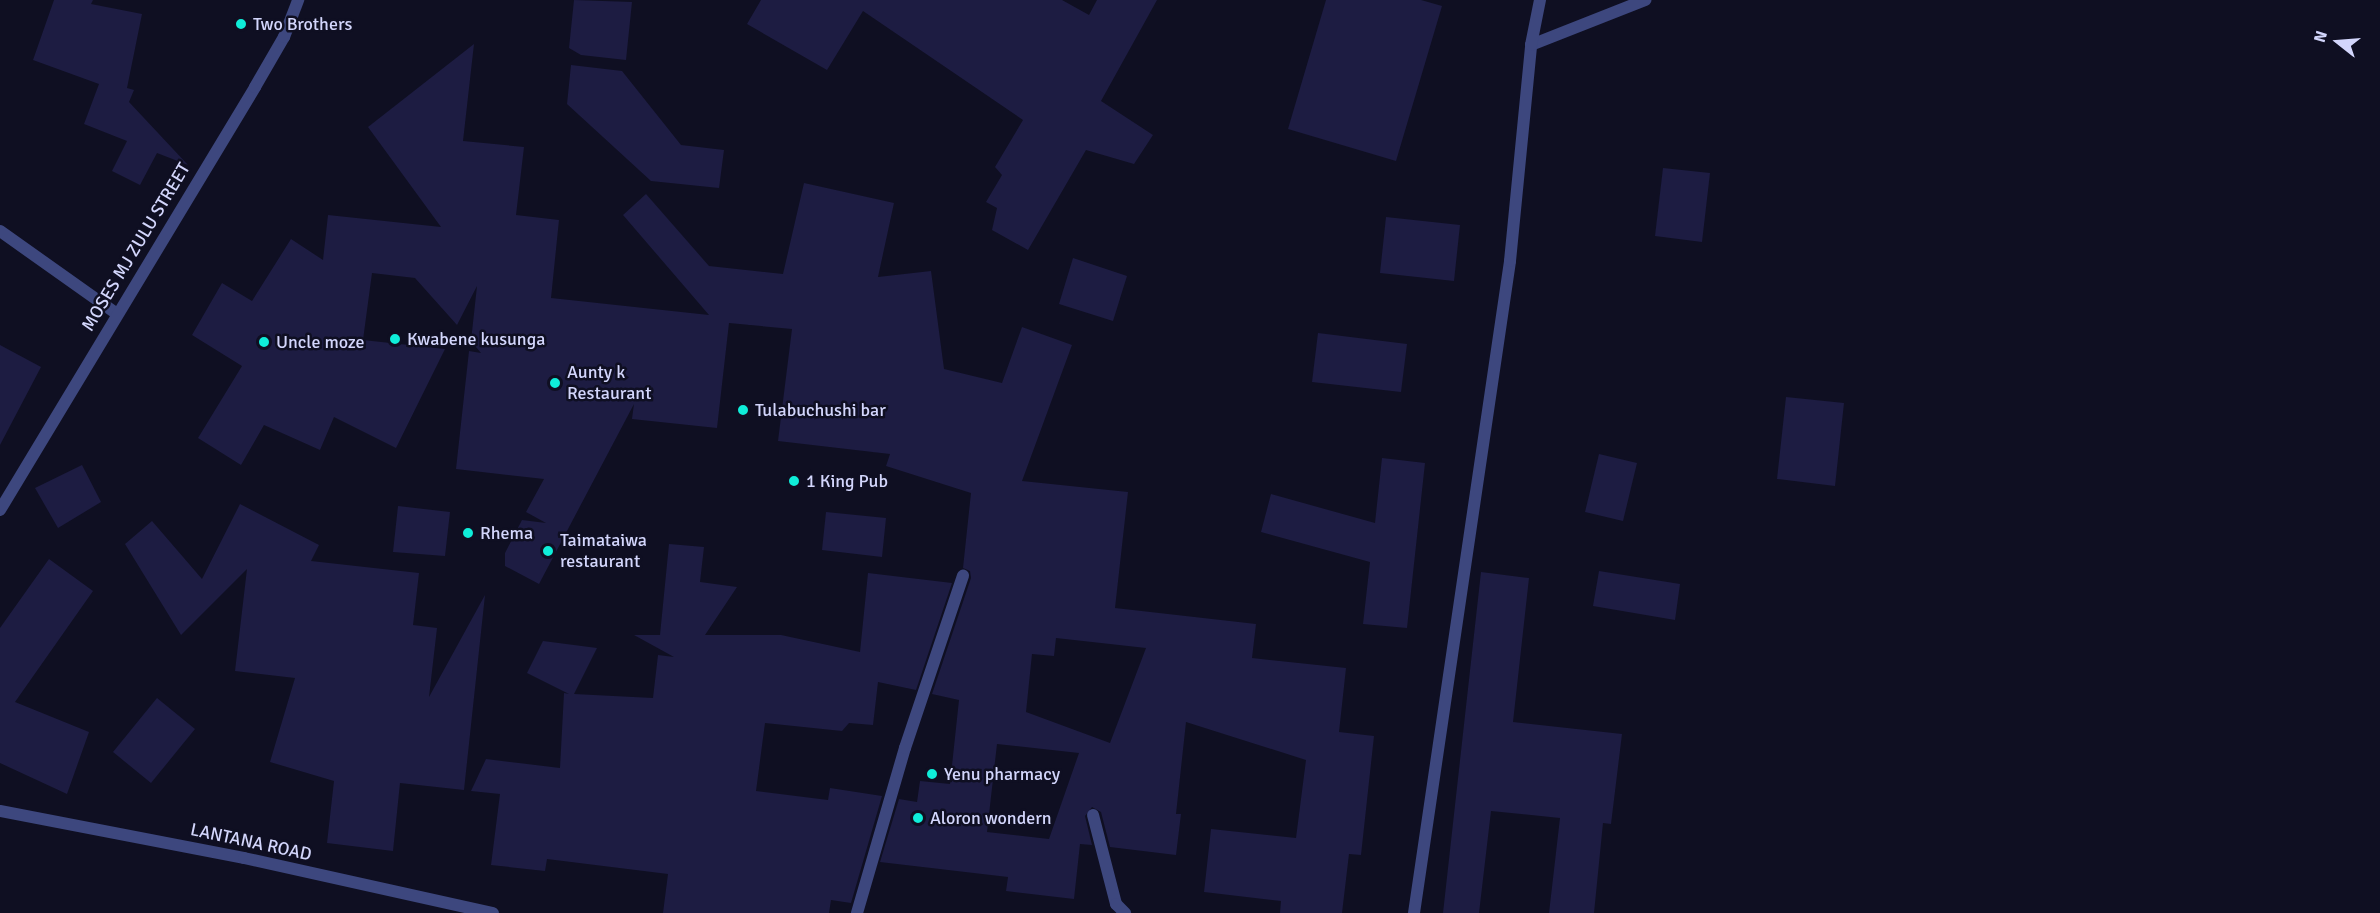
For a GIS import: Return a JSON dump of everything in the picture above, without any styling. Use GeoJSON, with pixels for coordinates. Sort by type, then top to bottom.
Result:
{"type":"FeatureCollection","features":[{"type":"Feature","properties":{"kind":"street","name":"MOSES MJ ZULU STREET"},"geometry":{"type":"LineString","coordinates":[[0,510],[116,313],[255,87],[284,37],[298,0]]}},
{"type":"Feature","properties":{"kind":"street"},"geometry":{"type":"LineString","coordinates":[[1414,913],[1510,261],[1531,45],[1540,0]]}},
{"type":"Feature","properties":{"kind":"street"},"geometry":{"type":"LineString","coordinates":[[1531,45],[1645,0]]}},
{"type":"Feature","properties":{"kind":"street"},"geometry":{"type":"LineString","coordinates":[[0,231],[116,313]]}},
{"type":"Feature","properties":{"kind":"street"},"geometry":{"type":"LineString","coordinates":[[857,913],[905,748],[963,576]]}},
{"type":"Feature","properties":{"kind":"street","name":"LANTANA ROAD"},"geometry":{"type":"LineString","coordinates":[[0,811],[244,858],[493,913]]}},
{"type":"Feature","properties":{"kind":"street"},"geometry":{"type":"LineString","coordinates":[[1093,815],[1116,904],[1125,913]]}},
{"type":"Feature","properties":{"kind":"building"},"geometry":{"type":"Polygon","coordinates":[[[54,0],[93,0],[91,4],[142,14],[127,88],[134,90],[129,102],[188,165],[157,153],[140,185],[112,171],[127,141],[84,124],[99,84],[33,60],[54,0]]]}},
{"type":"Feature","properties":{"kind":"building"},"geometry":{"type":"Polygon","coordinates":[[[574,0],[632,2],[626,60],[581,55],[569,48],[574,0]]]}},
{"type":"Feature","properties":{"kind":"building"},"geometry":{"type":"Polygon","coordinates":[[[761,0],[1062,0],[1089,15],[1097,0],[1157,0],[1101,101],[1153,135],[1134,164],[1086,150],[1028,250],[992,230],[997,208],[986,202],[1002,175],[995,167],[1023,120],[863,11],[827,70],[747,24],[761,0]]]}},
{"type":"Feature","properties":{"kind":"building"},"geometry":{"type":"Polygon","coordinates":[[[1326,0],[1421,0],[1442,6],[1396,161],[1288,129],[1326,0]]]}},
{"type":"Feature","properties":{"kind":"building"},"geometry":{"type":"Polygon","coordinates":[[[474,44],[463,141],[524,147],[516,215],[559,220],[551,298],[709,315],[623,215],[646,194],[709,266],[783,274],[804,183],[894,203],[878,277],[931,271],[944,369],[1002,383],[1022,327],[1072,345],[1022,481],[1128,492],[1115,608],[1256,624],[1252,658],[1346,668],[1339,732],[1374,736],[1361,855],[1349,854],[1342,913],[1280,913],[1281,901],[1204,892],[1211,829],[1296,838],[1306,760],[1186,722],[1176,814],[1181,814],[1176,855],[1110,847],[1101,812],[1092,807],[1085,816],[1092,845],[1080,844],[1074,899],[1006,891],[1008,877],[880,862],[899,799],[917,802],[920,781],[950,784],[959,700],[932,694],[971,578],[970,571],[963,568],[971,493],[886,466],[890,454],[778,441],[792,329],[729,323],[717,428],[632,419],[634,404],[539,584],[505,566],[505,553],[522,520],[546,523],[526,512],[544,479],[456,469],[469,351],[481,353],[471,341],[477,286],[457,325],[415,278],[372,273],[363,340],[445,349],[396,448],[334,417],[320,450],[264,425],[241,465],[198,438],[242,366],[192,335],[222,283],[252,301],[291,239],[323,260],[328,215],[441,227],[368,127],[474,44]],[[1056,638],[1054,656],[1032,654],[1026,712],[1110,743],[1146,648],[1056,638]],[[997,744],[987,832],[1049,839],[1079,753],[997,744]]]}},
{"type":"Feature","properties":{"kind":"building"},"geometry":{"type":"Polygon","coordinates":[[[571,65],[622,71],[681,145],[724,150],[719,188],[651,181],[567,104],[571,65]]]}},
{"type":"Feature","properties":{"kind":"building"},"geometry":{"type":"Polygon","coordinates":[[[1663,168],[1710,173],[1702,242],[1655,236],[1663,168]]]}},
{"type":"Feature","properties":{"kind":"building"},"geometry":{"type":"Polygon","coordinates":[[[1386,217],[1460,225],[1454,281],[1380,273],[1386,217]]]}},
{"type":"Feature","properties":{"kind":"building"},"geometry":{"type":"Polygon","coordinates":[[[1073,258],[1127,276],[1113,321],[1059,304],[1073,258]]]}},
{"type":"Feature","properties":{"kind":"building"},"geometry":{"type":"Polygon","coordinates":[[[1318,333],[1407,344],[1401,392],[1312,382],[1318,333]]]}},
{"type":"Feature","properties":{"kind":"building"},"geometry":{"type":"Polygon","coordinates":[[[0,345],[41,367],[0,445],[0,345]]]}},
{"type":"Feature","properties":{"kind":"building"},"geometry":{"type":"Polygon","coordinates":[[[1786,397],[1844,403],[1835,486],[1777,479],[1786,397]]]}},
{"type":"Feature","properties":{"kind":"building"},"geometry":{"type":"Polygon","coordinates":[[[1599,454],[1637,463],[1623,521],[1585,512],[1599,454]]]}},
{"type":"Feature","properties":{"kind":"building"},"geometry":{"type":"Polygon","coordinates":[[[1382,458],[1425,463],[1407,628],[1363,624],[1370,562],[1261,532],[1271,494],[1375,523],[1382,458]]]}},
{"type":"Feature","properties":{"kind":"building"},"geometry":{"type":"Polygon","coordinates":[[[82,465],[101,502],[58,528],[35,488],[82,465]]]}},
{"type":"Feature","properties":{"kind":"building"},"geometry":{"type":"Polygon","coordinates":[[[240,504],[319,545],[311,561],[419,573],[413,625],[437,628],[429,697],[485,595],[464,790],[400,783],[393,851],[327,843],[334,781],[270,762],[295,678],[235,671],[247,569],[181,635],[125,544],[152,521],[202,579],[240,504]]]}},
{"type":"Feature","properties":{"kind":"building"},"geometry":{"type":"Polygon","coordinates":[[[398,506],[450,512],[445,556],[393,552],[398,506]]]}},
{"type":"Feature","properties":{"kind":"building"},"geometry":{"type":"Polygon","coordinates":[[[826,512],[886,518],[882,557],[822,550],[826,512]]]}},
{"type":"Feature","properties":{"kind":"building"},"geometry":{"type":"Polygon","coordinates":[[[669,544],[704,547],[700,582],[737,587],[705,635],[781,635],[860,652],[868,573],[952,583],[916,690],[878,682],[873,725],[849,723],[842,731],[765,723],[756,791],[828,800],[830,788],[882,796],[851,903],[831,900],[829,913],[663,913],[668,874],[547,859],[545,871],[491,865],[500,794],[471,791],[486,759],[560,768],[564,693],[569,694],[527,673],[543,641],[597,648],[574,694],[653,698],[658,655],[674,657],[634,635],[660,635],[669,544]]]}},
{"type":"Feature","properties":{"kind":"building"},"geometry":{"type":"Polygon","coordinates":[[[49,559],[93,591],[15,702],[89,732],[67,794],[0,763],[0,628],[49,559]]]}},
{"type":"Feature","properties":{"kind":"building"},"geometry":{"type":"Polygon","coordinates":[[[1599,571],[1680,584],[1675,620],[1593,606],[1599,571]]]}},
{"type":"Feature","properties":{"kind":"building"},"geometry":{"type":"Polygon","coordinates":[[[1481,572],[1529,578],[1513,722],[1622,734],[1611,824],[1603,823],[1594,913],[1549,913],[1560,818],[1491,811],[1479,913],[1443,913],[1481,572]]]}},
{"type":"Feature","properties":{"kind":"building"},"geometry":{"type":"Polygon","coordinates":[[[157,698],[195,729],[151,783],[113,752],[157,698]]]}},
{"type":"Feature","properties":{"kind":"place","name":"Two Brothers"},"geometry":{"type":"Point","coordinates":[241,24]}},
{"type":"Feature","properties":{"kind":"place","name":"Kwabene kusunga"},"geometry":{"type":"Point","coordinates":[395,339]}},
{"type":"Feature","properties":{"kind":"place","name":"Uncle moze"},"geometry":{"type":"Point","coordinates":[264,342]}},
{"type":"Feature","properties":{"kind":"place","name":"Aunty k Restaurant"},"geometry":{"type":"Point","coordinates":[555,383]}},
{"type":"Feature","properties":{"kind":"place","name":"Tulabuchushi bar"},"geometry":{"type":"Point","coordinates":[743,410]}},
{"type":"Feature","properties":{"kind":"place","name":"1 King Pub"},"geometry":{"type":"Point","coordinates":[794,481]}},
{"type":"Feature","properties":{"kind":"place","name":"Rhema"},"geometry":{"type":"Point","coordinates":[468,533]}},
{"type":"Feature","properties":{"kind":"place","name":"Taimataiwa restaurant"},"geometry":{"type":"Point","coordinates":[548,551]}},
{"type":"Feature","properties":{"kind":"place","name":"Yenu pharmacy"},"geometry":{"type":"Point","coordinates":[932,774]}},
{"type":"Feature","properties":{"kind":"place","name":"Aloron wondern"},"geometry":{"type":"Point","coordinates":[918,818]}}]}
